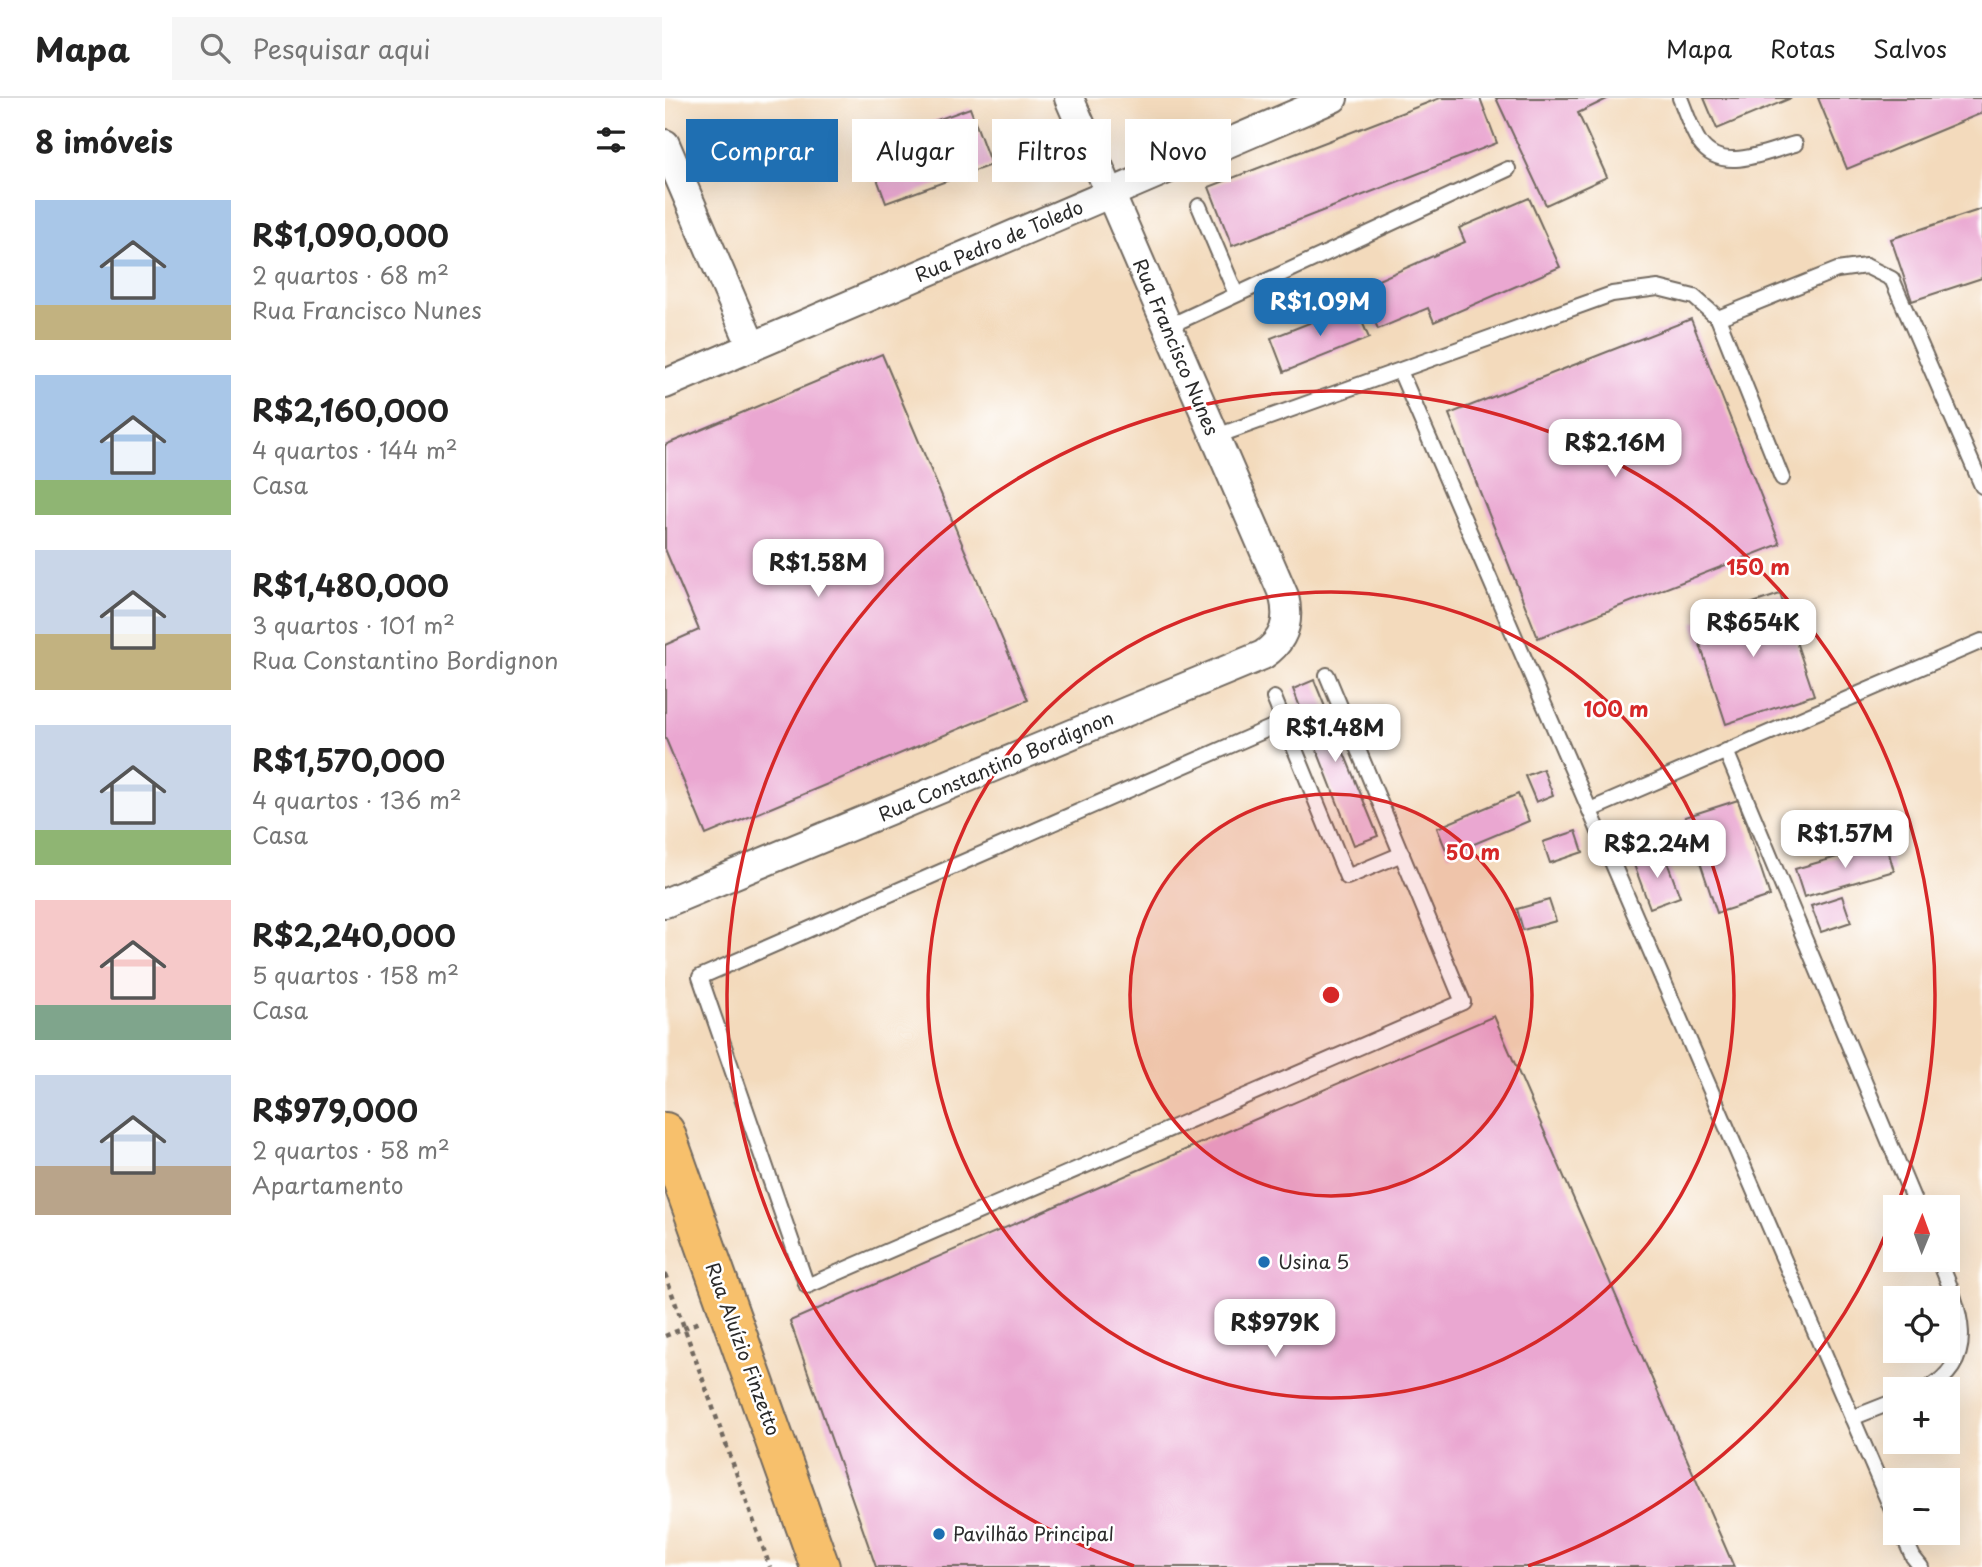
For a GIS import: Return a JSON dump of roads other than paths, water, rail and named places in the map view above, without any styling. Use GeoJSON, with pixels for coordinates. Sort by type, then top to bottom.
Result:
{"type":"FeatureCollection","features":[{"type":"Feature","properties":{"kind":"main road","name":"Rua Aluízio Finzetto"},"geometry":{"type":"LineString","coordinates":[[665,1132],[820,1567]]}},
{"type":"Feature","properties":{"kind":"street","name":"Rua Francisco Nunes"},"geometry":{"type":"LineString","coordinates":[[1069,98],[1284,596]]}},
{"type":"Feature","properties":{"kind":"street","name":"Rua Pedro de Toledo"},"geometry":{"type":"LineString","coordinates":[[665,384],[1333,98]]}},
{"type":"Feature","properties":{"kind":"street"},"geometry":{"type":"LineString","coordinates":[[665,144],[752,347]]}},
{"type":"Feature","properties":{"kind":"street","name":"Rua Constantino Bordignon"},"geometry":{"type":"LineString","coordinates":[[665,903],[1263,655],[1272,649],[1285,631],[1287,607],[1284,596]]}},
{"type":"Feature","properties":{"kind":"lane"},"geometry":{"type":"LineString","coordinates":[[1680,98],[1700,142],[1714,158],[1738,160],[1795,144]]}},
{"type":"Feature","properties":{"kind":"lane"},"geometry":{"type":"LineString","coordinates":[[1167,327],[1508,169]]}},
{"type":"Feature","properties":{"kind":"lane"},"geometry":{"type":"LineString","coordinates":[[1199,206],[1237,294]]}},
{"type":"Feature","properties":{"kind":"lane"},"geometry":{"type":"LineString","coordinates":[[1718,318],[1837,270],[1866,266],[1892,279],[1982,486]]}},
{"type":"Feature","properties":{"kind":"lane"},"geometry":{"type":"LineString","coordinates":[[1214,437],[1612,294],[1658,288],[1694,297],[1718,318],[1782,478]]}},
{"type":"Feature","properties":{"kind":"lane"},"geometry":{"type":"LineString","coordinates":[[1399,370],[1883,1489]]}},
{"type":"Feature","properties":{"kind":"lane"},"geometry":{"type":"LineString","coordinates":[[1590,810],[1982,641]]}},
{"type":"Feature","properties":{"kind":"lane"},"geometry":{"type":"LineString","coordinates":[[1284,722],[700,977],[807,1286],[1463,1002],[1327,675]]}},
{"type":"Feature","properties":{"kind":"lane"},"geometry":{"type":"LineString","coordinates":[[1274,698],[1347,877],[1402,854]]}},
{"type":"Feature","properties":{"kind":"lane"},"geometry":{"type":"LineString","coordinates":[[1726,751],[1912,1195]]}},
{"type":"Feature","properties":{"kind":"lane"},"geometry":{"type":"LineString","coordinates":[[1944,1272],[1961,1311],[1964,1343],[1952,1372],[1944,1377]]}},
{"type":"Feature","properties":{"kind":"lane"},"geometry":{"type":"LineString","coordinates":[[1852,1418],[1883,1406]]}},
{"type":"Feature","properties":{"kind":"lane"},"geometry":{"type":"LineString","coordinates":[[1908,1545],[1921,1567]]}},
{"type":"Feature","properties":{"kind":"place","name":"Usina 5"},"geometry":{"type":"Point","coordinates":[1264,1262]}},
{"type":"Feature","properties":{"kind":"place","name":"Pavilhão Principal"},"geometry":{"type":"Point","coordinates":[939,1534]}}]}
